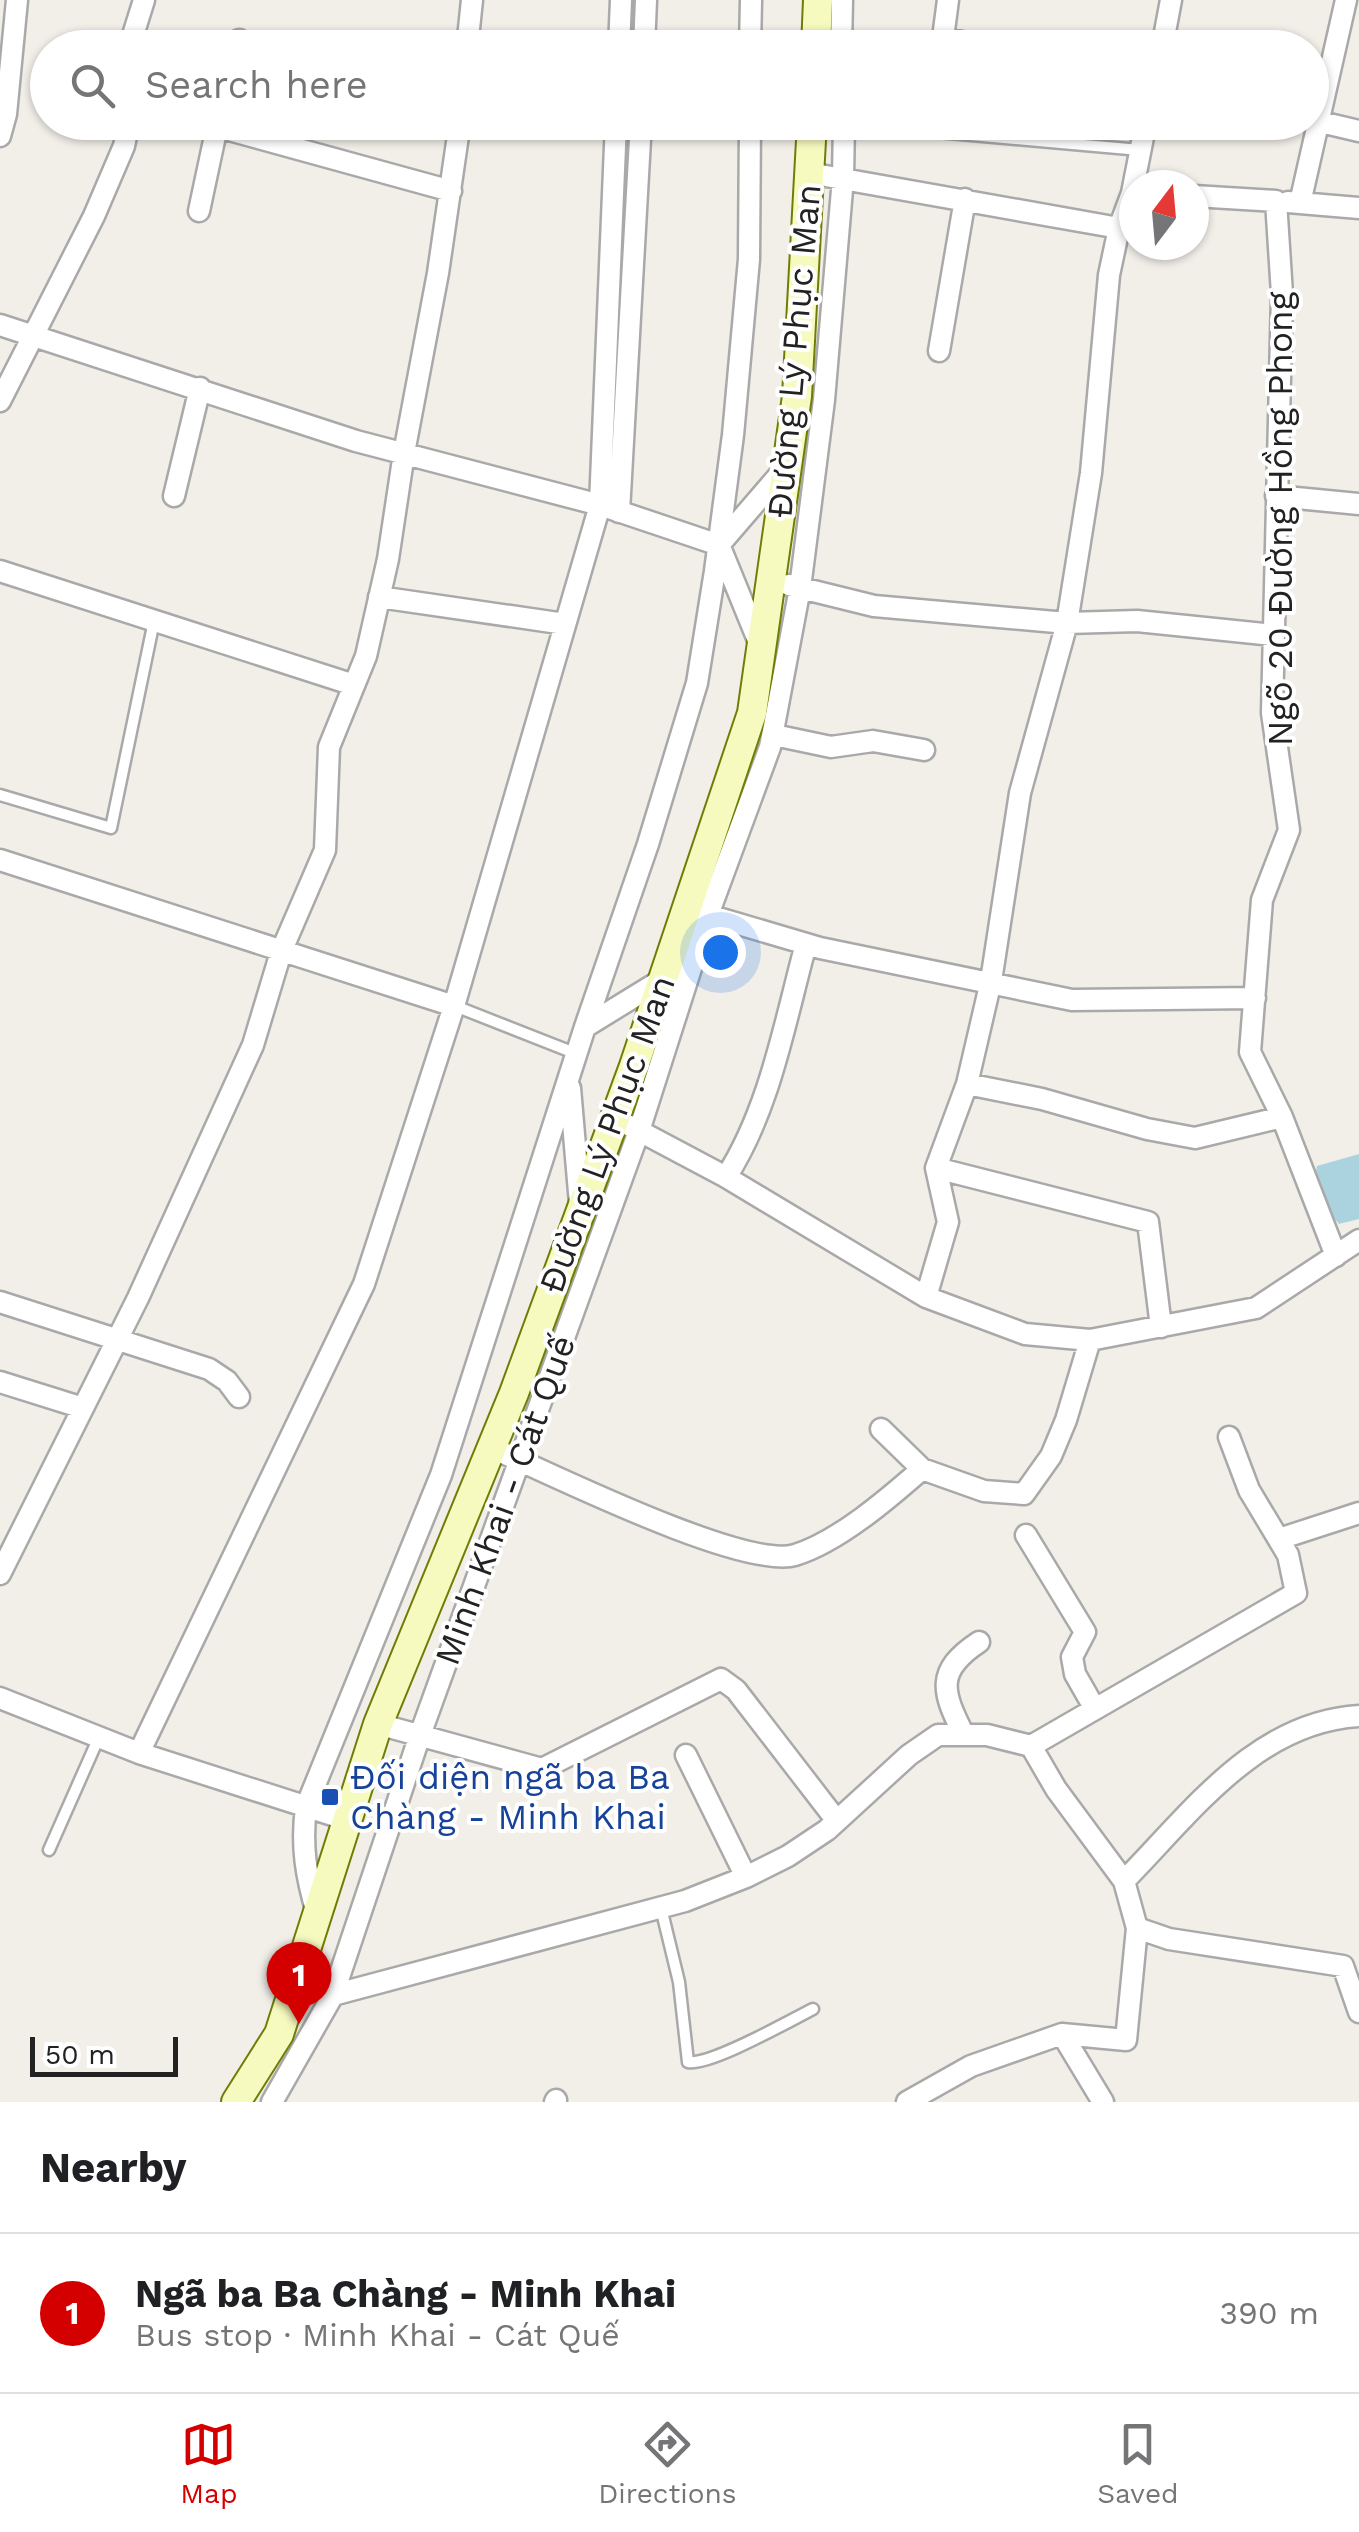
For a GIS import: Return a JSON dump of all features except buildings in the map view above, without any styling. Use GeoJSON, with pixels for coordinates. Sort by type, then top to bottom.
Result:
{"type":"FeatureCollection","features":[{"type":"Feature","properties":{"kind":"main road"},"geometry":{"type":"LineString","coordinates":[[817,30],[818,0]]}},
{"type":"Feature","properties":{"kind":"main road","name":"Đường Lý Phục Man"},"geometry":{"type":"LineString","coordinates":[[243,2100],[279,2034],[378,1724],[492,1448],[581,1212],[627,1125],[663,979],[698,912],[752,712],[762,648],[797,396],[811,140]]}},
{"type":"Feature","properties":{"kind":"street"},"geometry":{"type":"LineString","coordinates":[[0,136],[6,114],[17,0]]}},
{"type":"Feature","properties":{"kind":"street"},"geometry":{"type":"LineString","coordinates":[[135,30],[144,0]]}},
{"type":"Feature","properties":{"kind":"street"},"geometry":{"type":"LineString","coordinates":[[469,30],[472,0]]}},
{"type":"Feature","properties":{"kind":"street"},"geometry":{"type":"LineString","coordinates":[[619,30],[620,0]]}},
{"type":"Feature","properties":{"kind":"street"},"geometry":{"type":"LineString","coordinates":[[645,30],[646,0]]}},
{"type":"Feature","properties":{"kind":"street"},"geometry":{"type":"LineString","coordinates":[[750,30],[751,0]]}},
{"type":"Feature","properties":{"kind":"street"},"geometry":{"type":"LineString","coordinates":[[842,0],[842,30]]}},
{"type":"Feature","properties":{"kind":"street"},"geometry":{"type":"LineString","coordinates":[[944,30],[948,0]]}},
{"type":"Feature","properties":{"kind":"street"},"geometry":{"type":"LineString","coordinates":[[1329,66],[1346,0]]}},
{"type":"Feature","properties":{"kind":"street"},"geometry":{"type":"LineString","coordinates":[[1164,30],[1166,1]]}},
{"type":"Feature","properties":{"kind":"street"},"geometry":{"type":"LineString","coordinates":[[1329,124],[1359,131]]}},
{"type":"Feature","properties":{"kind":"street"},"geometry":{"type":"LineString","coordinates":[[0,401],[94,216],[125,140]]}},
{"type":"Feature","properties":{"kind":"street"},"geometry":{"type":"LineString","coordinates":[[199,212],[210,140]]}},
{"type":"Feature","properties":{"kind":"street"},"geometry":{"type":"LineString","coordinates":[[269,140],[451,191]]}},
{"type":"Feature","properties":{"kind":"street"},"geometry":{"type":"LineString","coordinates":[[0,1574],[118,1340],[253,1045],[281,952],[325,850],[328,746],[366,656],[379,598],[458,140]]}},
{"type":"Feature","properties":{"kind":"street"},"geometry":{"type":"LineString","coordinates":[[609,508],[616,140]]}},
{"type":"Feature","properties":{"kind":"street"},"geometry":{"type":"LineString","coordinates":[[139,1753],[364,1284],[454,1006],[565,624],[609,508],[640,140]]}},
{"type":"Feature","properties":{"kind":"street"},"geometry":{"type":"LineString","coordinates":[[318,1915],[306,1874],[302,1838],[306,1807],[441,1475],[585,1026],[648,844],[697,682],[719,545],[748,259],[750,140]]}},
{"type":"Feature","properties":{"kind":"street","name":"Minh Khai - Cát Quế"},"geometry":{"type":"LineString","coordinates":[[272,2102],[334,1995],[420,1735],[520,1460],[698,912],[774,735],[800,588],[824,400],[843,178],[839,140]]}},
{"type":"Feature","properties":{"kind":"street"},"geometry":{"type":"LineString","coordinates":[[1137,170],[1142,140]]}},
{"type":"Feature","properties":{"kind":"street"},"geometry":{"type":"LineString","coordinates":[[1300,203],[1311,140]]}},
{"type":"Feature","properties":{"kind":"street"},"geometry":{"type":"LineString","coordinates":[[810,173],[1119,228],[1104,310],[1091,473],[1068,623],[1020,793],[991,981],[967,1084],[936,1168],[948,1222],[926,1297]]}},
{"type":"Feature","properties":{"kind":"street"},"geometry":{"type":"LineString","coordinates":[[1209,197],[1359,208]]}},
{"type":"Feature","properties":{"kind":"street"},"geometry":{"type":"LineString","coordinates":[[939,351],[964,199]]}},
{"type":"Feature","properties":{"kind":"street","name":"Ngõ 20 Đường Hồng Phong"},"geometry":{"type":"LineString","coordinates":[[1276,200],[1282,294],[1272,713],[1289,830],[1262,900],[1250,1052],[1282,1117],[1336,1256]]}},
{"type":"Feature","properties":{"kind":"street"},"geometry":{"type":"LineString","coordinates":[[0,325],[356,441],[609,508],[719,545],[762,648]]}},
{"type":"Feature","properties":{"kind":"street"},"geometry":{"type":"LineString","coordinates":[[174,496],[200,388]]}},
{"type":"Feature","properties":{"kind":"street"},"geometry":{"type":"LineString","coordinates":[[719,545],[787,466]]}},
{"type":"Feature","properties":{"kind":"street"},"geometry":{"type":"LineString","coordinates":[[1276,496],[1359,504]]}},
{"type":"Feature","properties":{"kind":"street"},"geometry":{"type":"LineString","coordinates":[[0,571],[354,686]]}},
{"type":"Feature","properties":{"kind":"street"},"geometry":{"type":"LineString","coordinates":[[771,581],[874,606],[1068,623],[1136,621],[1273,635]]}},
{"type":"Feature","properties":{"kind":"street"},"geometry":{"type":"LineString","coordinates":[[379,598],[565,624]]}},
{"type":"Feature","properties":{"kind":"street"},"geometry":{"type":"LineString","coordinates":[[774,735],[831,747],[873,741],[924,750]]}},
{"type":"Feature","properties":{"kind":"street"},"geometry":{"type":"LineString","coordinates":[[0,860],[454,1006]]}},
{"type":"Feature","properties":{"kind":"street"},"geometry":{"type":"LineString","coordinates":[[698,912],[806,944],[1072,1000],[1254,998]]}},
{"type":"Feature","properties":{"kind":"street"},"geometry":{"type":"LineString","coordinates":[[726,1178],[746,1146],[806,944]]}},
{"type":"Feature","properties":{"kind":"street"},"geometry":{"type":"LineString","coordinates":[[585,1026],[663,979]]}},
{"type":"Feature","properties":{"kind":"street"},"geometry":{"type":"LineString","coordinates":[[570,1076],[581,1212]]}},
{"type":"Feature","properties":{"kind":"street"},"geometry":{"type":"LineString","coordinates":[[967,1084],[1195,1138],[1282,1117]]}},
{"type":"Feature","properties":{"kind":"street"},"geometry":{"type":"LineString","coordinates":[[627,1125],[726,1178],[926,1297],[1025,1334],[1090,1340],[1256,1308],[1359,1240]]}},
{"type":"Feature","properties":{"kind":"street"},"geometry":{"type":"LineString","coordinates":[[936,1168],[1148,1222],[1161,1328]]}},
{"type":"Feature","properties":{"kind":"street"},"geometry":{"type":"LineString","coordinates":[[0,1302],[209,1369],[227,1380],[239,1397]]}},
{"type":"Feature","properties":{"kind":"street"},"geometry":{"type":"LineString","coordinates":[[881,1429],[922,1469],[984,1491],[1024,1494],[1051,1456],[1090,1340]]}},
{"type":"Feature","properties":{"kind":"street"},"geometry":{"type":"LineString","coordinates":[[0,1382],[84,1408]]}},
{"type":"Feature","properties":{"kind":"street"},"geometry":{"type":"LineString","coordinates":[[334,1995],[661,1907],[746,1877],[788,1856],[837,1822],[909,1755],[938,1735],[987,1735],[1031,1746],[1296,1593],[1288,1555],[1249,1490],[1229,1438]]}},
{"type":"Feature","properties":{"kind":"street"},"geometry":{"type":"LineString","coordinates":[[492,1448],[674,1528],[748,1552],[793,1556],[866,1516],[922,1469]]}},
{"type":"Feature","properties":{"kind":"street"},"geometry":{"type":"LineString","coordinates":[[1279,1539],[1359,1512]]}},
{"type":"Feature","properties":{"kind":"street"},"geometry":{"type":"LineString","coordinates":[[1026,1535],[1086,1632],[1072,1658],[1075,1674],[1095,1709]]}},
{"type":"Feature","properties":{"kind":"street"},"geometry":{"type":"LineString","coordinates":[[964,1735],[950,1708],[947,1678],[954,1658],[979,1642]]}},
{"type":"Feature","properties":{"kind":"street"},"geometry":{"type":"LineString","coordinates":[[378,1724],[542,1769],[721,1679],[736,1690],[837,1822]]}},
{"type":"Feature","properties":{"kind":"street"},"geometry":{"type":"LineString","coordinates":[[0,1698],[139,1753],[348,1820]]}},
{"type":"Feature","properties":{"kind":"street"},"geometry":{"type":"LineString","coordinates":[[1124,1881],[1243,1760],[1289,1732],[1330,1717],[1359,1716]]}},
{"type":"Feature","properties":{"kind":"street"},"geometry":{"type":"LineString","coordinates":[[906,2102],[971,2066],[1062,2034],[1126,2040],[1137,1928],[1124,1881],[1056,1789],[1031,1746]]}},
{"type":"Feature","properties":{"kind":"street"},"geometry":{"type":"LineString","coordinates":[[686,1755],[746,1877]]}},
{"type":"Feature","properties":{"kind":"street"},"geometry":{"type":"LineString","coordinates":[[1137,1928],[1168,1939],[1343,1966],[1359,2012]]}},
{"type":"Feature","properties":{"kind":"street"},"geometry":{"type":"LineString","coordinates":[[1062,2034],[1103,2102]]}},
{"type":"Feature","properties":{"kind":"lane"},"geometry":{"type":"LineString","coordinates":[[1028,140],[1140,150]]}},
{"type":"Feature","properties":{"kind":"lane"},"geometry":{"type":"LineString","coordinates":[[0,795],[111,828],[154,621]]}},
{"type":"Feature","properties":{"kind":"lane"},"geometry":{"type":"LineString","coordinates":[[454,1006],[577,1054]]}},
{"type":"Feature","properties":{"kind":"lane"},"geometry":{"type":"LineString","coordinates":[[49,1850],[99,1738]]}},
{"type":"Feature","properties":{"kind":"lane"},"geometry":{"type":"LineString","coordinates":[[661,1907],[679,1982],[688,2062],[696,2064],[735,2048],[813,2009]]}},
{"type":"Feature","properties":{"kind":"water"},"geometry":{"type":"Polygon","coordinates":[[[1359,1154],[1359,1219],[1339,1224],[1321,1197],[1317,1166],[1359,1154]]]}},
{"type":"Feature","properties":{"kind":"place","name":"Đối diện ngã ba Ba Chàng - Minh Khai"},"geometry":{"type":"Point","coordinates":[330,1797]}},
{"type":"Feature","properties":{"kind":"place","name":"Ngã ba Ba Chàng - Minh Khai"},"geometry":{"type":"Point","coordinates":[299,2024]}}]}
